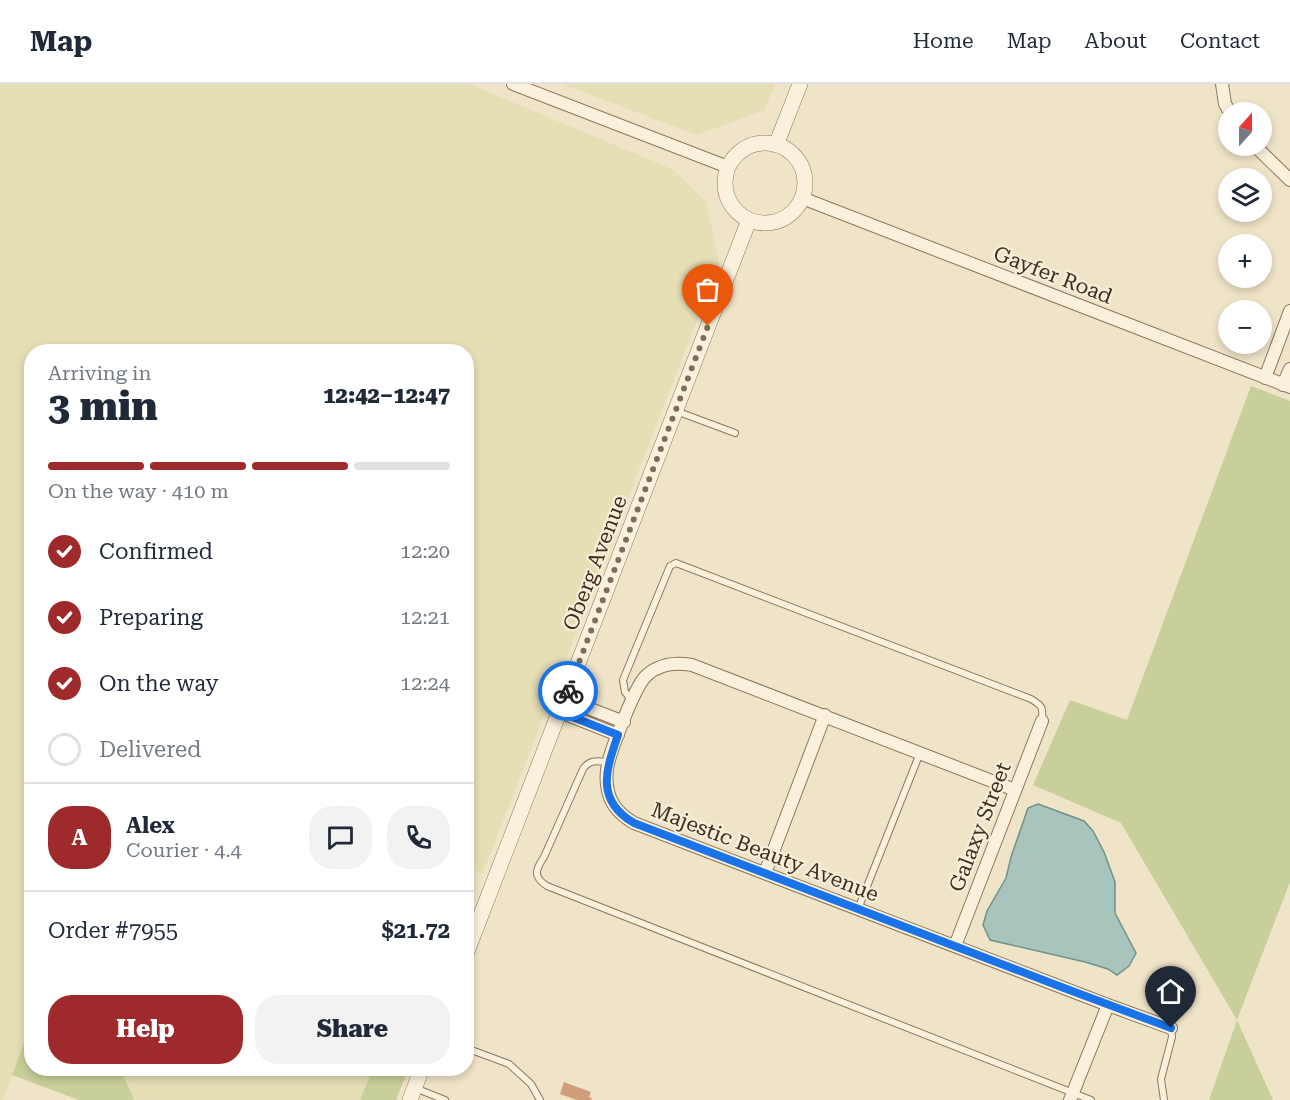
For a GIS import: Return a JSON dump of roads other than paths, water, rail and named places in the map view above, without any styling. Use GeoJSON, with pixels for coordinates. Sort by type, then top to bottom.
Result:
{"type":"FeatureCollection","features":[{"type":"Feature","properties":{"kind":"street"},"geometry":{"type":"LineString","coordinates":[[513,84],[728,167]]}},
{"type":"Feature","properties":{"kind":"street"},"geometry":{"type":"LineString","coordinates":[[776,145],[800,84]]}},
{"type":"Feature","properties":{"kind":"street"},"geometry":{"type":"LineString","coordinates":[[1222,84],[1225,102]]}},
{"type":"Feature","properties":{"kind":"street"},"geometry":{"type":"LineString","coordinates":[[753,145],[776,145],[788,151],[797,160],[803,172],[804,185],[801,198],[789,215],[770,223],[759,223],[749,220],[733,207],[725,188],[725,177],[734,157],[743,150],[753,145]]}},
{"type":"Feature","properties":{"kind":"street"},"geometry":{"type":"LineString","coordinates":[[1265,156],[1290,180]]}},
{"type":"Feature","properties":{"kind":"street","name":"Gayfer Road"},"geometry":{"type":"LineString","coordinates":[[801,198],[1287,386]]}},
{"type":"Feature","properties":{"kind":"street","name":"Oberg Avenue"},"geometry":{"type":"LineString","coordinates":[[474,933],[749,220]]}},
{"type":"Feature","properties":{"kind":"street"},"geometry":{"type":"LineString","coordinates":[[1266,378],[1290,311]]}},
{"type":"Feature","properties":{"kind":"street"},"geometry":{"type":"LineString","coordinates":[[1287,386],[1290,369]]}},
{"type":"Feature","properties":{"kind":"street","name":"Majestic Beauty Avenue"},"geometry":{"type":"LineString","coordinates":[[1016,790],[825,715],[692,665],[681,663],[656,668],[645,677],[618,735],[606,778],[608,793],[615,806],[624,817],[634,823],[1171,1028]]}},
{"type":"Feature","properties":{"kind":"street"},"geometry":{"type":"LineString","coordinates":[[562,705],[624,722]]}},
{"type":"Feature","properties":{"kind":"street"},"geometry":{"type":"LineString","coordinates":[[562,705],[618,735]]}},
{"type":"Feature","properties":{"kind":"street"},"geometry":{"type":"LineString","coordinates":[[765,873],[825,715]]}},
{"type":"Feature","properties":{"kind":"street","name":"Galaxy Street"},"geometry":{"type":"LineString","coordinates":[[955,946],[1042,721]]}},
{"type":"Feature","properties":{"kind":"street"},"geometry":{"type":"LineString","coordinates":[[1072,1096],[1108,1005]]}},
{"type":"Feature","properties":{"kind":"street"},"geometry":{"type":"LineString","coordinates":[[412,1094],[419,1076]]}},
{"type":"Feature","properties":{"kind":"lane"},"geometry":{"type":"LineString","coordinates":[[676,411],[735,433]]}},
{"type":"Feature","properties":{"kind":"lane"},"geometry":{"type":"LineString","coordinates":[[632,701],[625,692],[623,680],[670,566],[676,563],[1031,699],[1043,710],[1042,721]]}},
{"type":"Feature","properties":{"kind":"lane"},"geometry":{"type":"LineString","coordinates":[[858,909],[920,753]]}},
{"type":"Feature","properties":{"kind":"lane"},"geometry":{"type":"LineString","coordinates":[[609,762],[587,763],[538,866],[539,881],[1072,1096],[1091,1100]]}},
{"type":"Feature","properties":{"kind":"lane"},"geometry":{"type":"LineString","coordinates":[[1164,1100],[1161,1078],[1172,1037],[1171,1028]]}},
{"type":"Feature","properties":{"kind":"lane"},"geometry":{"type":"LineString","coordinates":[[474,1051],[509,1064],[531,1084],[540,1100]]}},
{"type":"Feature","properties":{"kind":"lane"},"geometry":{"type":"LineString","coordinates":[[412,1094],[445,1100]]}},
{"type":"Feature","properties":{"kind":"water"},"geometry":{"type":"Polygon","coordinates":[[[1038,804],[1084,821],[1093,831],[1104,852],[1115,882],[1115,913],[1136,953],[1129,966],[1117,975],[1108,969],[1085,962],[990,940],[983,925],[987,911],[1006,878],[1028,808],[1038,804]]]}}]}
